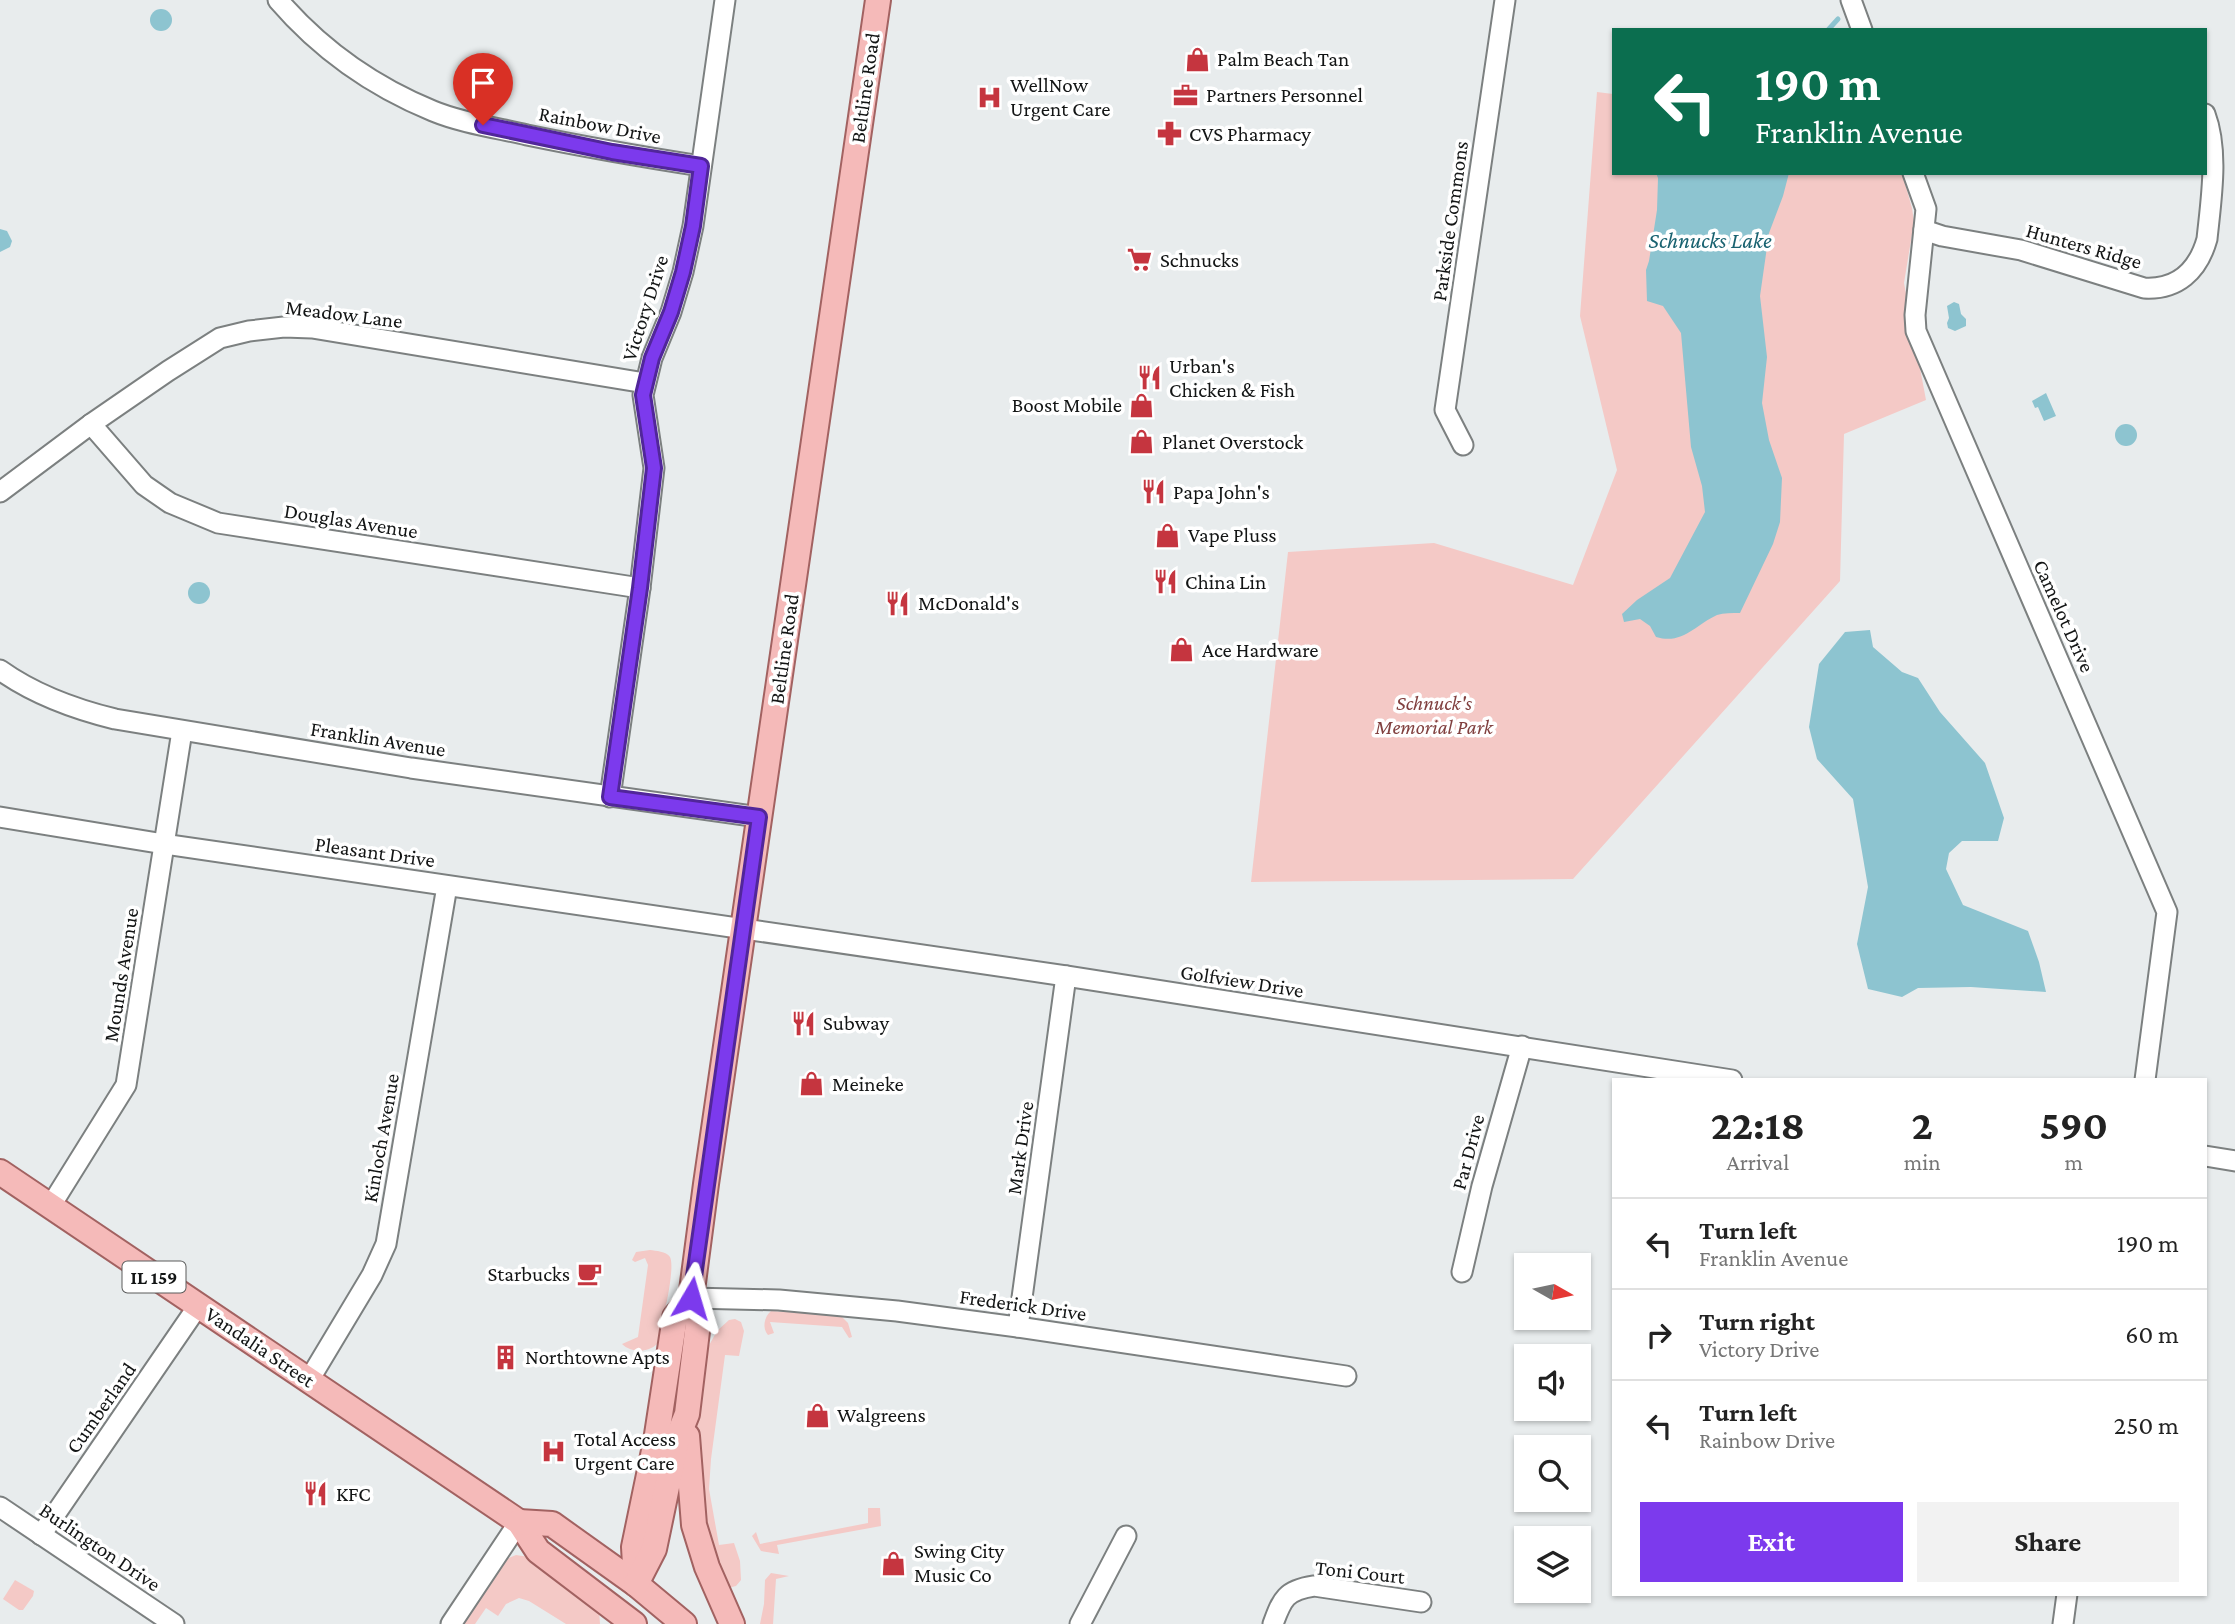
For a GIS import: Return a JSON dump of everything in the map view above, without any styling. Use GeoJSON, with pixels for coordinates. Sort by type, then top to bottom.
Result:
{"type":"FeatureCollection","features":[{"type":"Feature","properties":{"kind":"main road","name":"Beltline Road"},"geometry":{"type":"LineString","coordinates":[[636,1584],[654,1549],[677,1438],[687,1414],[698,1324],[691,1298],[878,0]]}},
{"type":"Feature","properties":{"kind":"main road","name":"Vandalia Street"},"geometry":{"type":"LineString","coordinates":[[0,1172],[519,1522],[538,1551],[630,1623]]}},
{"type":"Feature","properties":{"kind":"main road","name":"Beltline Road"},"geometry":{"type":"LineString","coordinates":[[630,1623],[636,1584],[634,1547],[656,1441],[675,1317],[691,1298]]}},
{"type":"Feature","properties":{"kind":"main road"},"geometry":{"type":"LineString","coordinates":[[687,1414],[694,1525],[707,1567],[732,1624]]}},
{"type":"Feature","properties":{"kind":"main road","name":"Vandalia Street"},"geometry":{"type":"LineString","coordinates":[[519,1522],[552,1524],[636,1584],[684,1624]]}},
{"type":"Feature","properties":{"kind":"street","name":"Rainbow Drive"},"geometry":{"type":"LineString","coordinates":[[278,0],[297,22],[357,72],[391,92],[437,113],[612,152],[701,166]]}},
{"type":"Feature","properties":{"kind":"street","name":"Victory Drive"},"geometry":{"type":"LineString","coordinates":[[610,797],[654,468],[643,395],[683,272],[693,226],[725,0]]}},
{"type":"Feature","properties":{"kind":"street","name":"Parkside Commons"},"geometry":{"type":"LineString","coordinates":[[1463,445],[1445,410],[1505,0]]}},
{"type":"Feature","properties":{"kind":"street"},"geometry":{"type":"LineString","coordinates":[[1852,0],[1861,28]]}},
{"type":"Feature","properties":{"kind":"street","name":"Hunters Ridge"},"geometry":{"type":"LineString","coordinates":[[1924,230],[1942,236],[2021,250],[2144,288],[2159,289],[2169,286],[2187,275],[2204,251],[2207,239],[2212,166],[2211,129],[2207,119]]}},
{"type":"Feature","properties":{"kind":"street","name":"Camelot Drive"},"geometry":{"type":"LineString","coordinates":[[1914,175],[1926,209],[1915,315],[1916,331],[2167,912],[2145,1078]]}},
{"type":"Feature","properties":{"kind":"street","name":"Meadow Lane"},"geometry":{"type":"LineString","coordinates":[[0,492],[168,371],[220,338],[249,331],[284,327],[312,328],[645,383]]}},
{"type":"Feature","properties":{"kind":"street","name":"Douglas Avenue"},"geometry":{"type":"LineString","coordinates":[[91,424],[144,485],[170,503],[218,523],[640,588]]}},
{"type":"Feature","properties":{"kind":"street","name":"Franklin Avenue"},"geometry":{"type":"LineString","coordinates":[[0,670],[49,699],[85,712],[411,768],[759,817]]}},
{"type":"Feature","properties":{"kind":"street","name":"Mounds Avenue"},"geometry":{"type":"LineString","coordinates":[[50,1206],[126,1085],[182,730]]}},
{"type":"Feature","properties":{"kind":"street","name":"Pleasant Drive"},"geometry":{"type":"LineString","coordinates":[[0,817],[447,886],[743,927]]}},
{"type":"Feature","properties":{"kind":"street","name":"Kinloch Avenue"},"geometry":{"type":"LineString","coordinates":[[309,1380],[372,1275],[386,1244],[447,886]]}},
{"type":"Feature","properties":{"kind":"street","name":"Golfview Drive"},"geometry":{"type":"LineString","coordinates":[[743,927],[1720,1078]]}},
{"type":"Feature","properties":{"kind":"street","name":"Mark Drive"},"geometry":{"type":"LineString","coordinates":[[1018,1326],[1066,976]]}},
{"type":"Feature","properties":{"kind":"street","name":"Par Drive"},"geometry":{"type":"LineString","coordinates":[[1462,1272],[1482,1186],[1522,1046]]}},
{"type":"Feature","properties":{"kind":"street"},"geometry":{"type":"LineString","coordinates":[[2207,1156],[2235,1161]]}},
{"type":"Feature","properties":{"kind":"street","name":"Frederick Drive"},"geometry":{"type":"LineString","coordinates":[[691,1298],[779,1300],[897,1311],[1018,1326],[1346,1376]]}},
{"type":"Feature","properties":{"kind":"street","name":"Cumberland"},"geometry":{"type":"LineString","coordinates":[[41,1535],[198,1306]]}},
{"type":"Feature","properties":{"kind":"street","name":"Burlington Drive"},"geometry":{"type":"LineString","coordinates":[[0,1507],[174,1624]]}},
{"type":"Feature","properties":{"kind":"street"},"geometry":{"type":"LineString","coordinates":[[451,1624],[519,1522]]}},
{"type":"Feature","properties":{"kind":"street"},"geometry":{"type":"LineString","coordinates":[[1084,1623],[1126,1536]]}},
{"type":"Feature","properties":{"kind":"street","name":"Toni Court"},"geometry":{"type":"LineString","coordinates":[[1273,1624],[1282,1600],[1307,1587],[1421,1602]]}},
{"type":"Feature","properties":{"kind":"street"},"geometry":{"type":"LineString","coordinates":[[2063,1624],[2067,1596]]}},
{"type":"Feature","properties":{"kind":"green space","name":"Schnuck's Memorial Park"},"geometry":{"type":"Polygon","coordinates":[[[1597,92],[1612,94],[1612,175],[1903,175],[1914,222],[1904,283],[1926,400],[1844,434],[1840,581],[1573,879],[1251,882],[1288,552],[1434,543],[1573,585],[1617,470],[1580,316],[1597,92]]]}},
{"type":"Feature","properties":{"kind":"green space"},"geometry":{"type":"Polygon","coordinates":[[[636,1252],[663,1252],[670,1257],[670,1286],[657,1344],[649,1349],[635,1350],[622,1344],[638,1337],[648,1265],[645,1258],[635,1262],[632,1260],[636,1252]]]}},
{"type":"Feature","properties":{"kind":"green space"},"geometry":{"type":"Polygon","coordinates":[[[771,1311],[840,1315],[848,1323],[852,1337],[849,1338],[842,1327],[770,1322],[774,1333],[768,1335],[765,1323],[771,1311]]]}},
{"type":"Feature","properties":{"kind":"green space"},"geometry":{"type":"Polygon","coordinates":[[[729,1320],[741,1322],[744,1331],[739,1356],[725,1355],[709,1489],[719,1545],[734,1543],[740,1561],[741,1580],[736,1586],[728,1588],[708,1550],[696,1429],[707,1349],[717,1331],[729,1320]]]}},
{"type":"Feature","properties":{"kind":"green space"},"geometry":{"type":"Polygon","coordinates":[[[868,1508],[880,1508],[881,1526],[777,1545],[779,1554],[761,1551],[752,1536],[756,1532],[760,1544],[868,1523],[868,1508]]]}},
{"type":"Feature","properties":{"kind":"green space"},"geometry":{"type":"Polygon","coordinates":[[[516,1555],[529,1557],[599,1610],[600,1624],[566,1624],[529,1601],[519,1598],[506,1604],[498,1616],[486,1608],[475,1624],[461,1624],[506,1559],[516,1555]]]}},
{"type":"Feature","properties":{"kind":"green space"},"geometry":{"type":"Polygon","coordinates":[[[771,1573],[789,1576],[776,1579],[773,1624],[760,1624],[765,1580],[771,1573]]]}},
{"type":"Feature","properties":{"kind":"green space"},"geometry":{"type":"Polygon","coordinates":[[[15,1580],[34,1591],[23,1610],[3,1599],[15,1580]]]}},
{"type":"Feature","properties":{"kind":"water"},"geometry":{"type":"Polygon","coordinates":[[[161,9],[169,12],[172,20],[169,28],[161,31],[153,28],[150,20],[153,12],[161,9]]]}},
{"type":"Feature","properties":{"kind":"water","name":"Schnucks Lake"},"geometry":{"type":"Polygon","coordinates":[[[1657,175],[1788,175],[1769,233],[1760,296],[1767,357],[1762,403],[1769,440],[1782,478],[1780,522],[1773,544],[1740,613],[1717,615],[1688,633],[1665,639],[1656,637],[1650,626],[1640,619],[1624,622],[1622,614],[1637,600],[1670,578],[1705,512],[1702,486],[1691,447],[1681,333],[1663,306],[1647,301],[1646,270],[1657,210],[1657,175]]]}},
{"type":"Feature","properties":{"kind":"water"},"geometry":{"type":"Polygon","coordinates":[[[0,229],[7,231],[12,241],[10,247],[0,252],[0,229]]]}},
{"type":"Feature","properties":{"kind":"water"},"geometry":{"type":"Polygon","coordinates":[[[1954,302],[1959,304],[1961,314],[1966,319],[1966,326],[1955,331],[1948,328],[1947,323],[1947,306],[1954,302]]]}},
{"type":"Feature","properties":{"kind":"water"},"geometry":{"type":"Polygon","coordinates":[[[2046,393],[2056,416],[2044,421],[2032,401],[2046,393]]]}},
{"type":"Feature","properties":{"kind":"water"},"geometry":{"type":"Polygon","coordinates":[[[2126,424],[2134,427],[2137,435],[2134,443],[2126,446],[2118,443],[2115,435],[2118,427],[2126,424]]]}},
{"type":"Feature","properties":{"kind":"water"},"geometry":{"type":"Polygon","coordinates":[[[199,582],[207,585],[210,593],[207,601],[199,604],[191,601],[188,593],[191,585],[199,582]]]}},
{"type":"Feature","properties":{"kind":"water"},"geometry":{"type":"Polygon","coordinates":[[[1870,630],[1873,647],[1902,672],[1918,678],[1940,712],[1985,763],[2004,818],[1998,841],[1962,841],[1949,853],[1946,869],[1963,905],[2028,931],[2046,992],[1971,987],[1918,988],[1902,997],[1868,989],[1857,944],[1868,887],[1853,799],[1817,759],[1809,727],[1819,664],[1845,632],[1870,630]]]}},
{"type":"Feature","properties":{"kind":"waterway"},"geometry":{"type":"LineString","coordinates":[[1830,28],[1838,19]]}},
{"type":"Feature","properties":{"kind":"place","name":"Palm Beach Tan"},"geometry":{"type":"Point","coordinates":[1197,59]}},
{"type":"Feature","properties":{"kind":"place","name":"Partners Personnel"},"geometry":{"type":"Point","coordinates":[1186,95]}},
{"type":"Feature","properties":{"kind":"place","name":"WellNow Urgent Care"},"geometry":{"type":"Point","coordinates":[990,97]}},
{"type":"Feature","properties":{"kind":"place","name":"CVS Pharmacy"},"geometry":{"type":"Point","coordinates":[1169,134]}},
{"type":"Feature","properties":{"kind":"place","name":"Schnucks"},"geometry":{"type":"Point","coordinates":[1140,260]}},
{"type":"Feature","properties":{"kind":"place","name":"Urban's Chicken & Fish"},"geometry":{"type":"Point","coordinates":[1149,378]}},
{"type":"Feature","properties":{"kind":"place","name":"Boost Mobile"},"geometry":{"type":"Point","coordinates":[1142,405]}},
{"type":"Feature","properties":{"kind":"place","name":"Planet Overstock"},"geometry":{"type":"Point","coordinates":[1142,442]}},
{"type":"Feature","properties":{"kind":"place","name":"Papa John's"},"geometry":{"type":"Point","coordinates":[1153,492]}},
{"type":"Feature","properties":{"kind":"place","name":"Vape Pluss"},"geometry":{"type":"Point","coordinates":[1168,535]}},
{"type":"Feature","properties":{"kind":"place","name":"China Lin"},"geometry":{"type":"Point","coordinates":[1165,582]}},
{"type":"Feature","properties":{"kind":"place","name":"McDonald's"},"geometry":{"type":"Point","coordinates":[898,603]}},
{"type":"Feature","properties":{"kind":"place","name":"Ace Hardware"},"geometry":{"type":"Point","coordinates":[1182,650]}},
{"type":"Feature","properties":{"kind":"place","name":"Subway"},"geometry":{"type":"Point","coordinates":[803,1023]}},
{"type":"Feature","properties":{"kind":"place","name":"Meineke"},"geometry":{"type":"Point","coordinates":[812,1084]}},
{"type":"Feature","properties":{"kind":"place","name":"Starbucks"},"geometry":{"type":"Point","coordinates":[590,1274]}},
{"type":"Feature","properties":{"kind":"place","name":"Northtowne Apts"},"geometry":{"type":"Point","coordinates":[505,1357]}},
{"type":"Feature","properties":{"kind":"place","name":"Walgreens"},"geometry":{"type":"Point","coordinates":[817,1415]}},
{"type":"Feature","properties":{"kind":"place","name":"Total Access Urgent Care"},"geometry":{"type":"Point","coordinates":[554,1451]}},
{"type":"Feature","properties":{"kind":"place","name":"KFC"},"geometry":{"type":"Point","coordinates":[316,1494]}},
{"type":"Feature","properties":{"kind":"place","name":"Swing City Music Co"},"geometry":{"type":"Point","coordinates":[894,1563]}},
{"type":"Feature","properties":{"kind":"route"},"geometry":{"type":"LineString","coordinates":[[483,125],[612,152],[701,166],[693,226],[683,272],[671,312],[652,358],[643,395],[654,468],[610,797],[759,817],[691,1298]]}}]}
